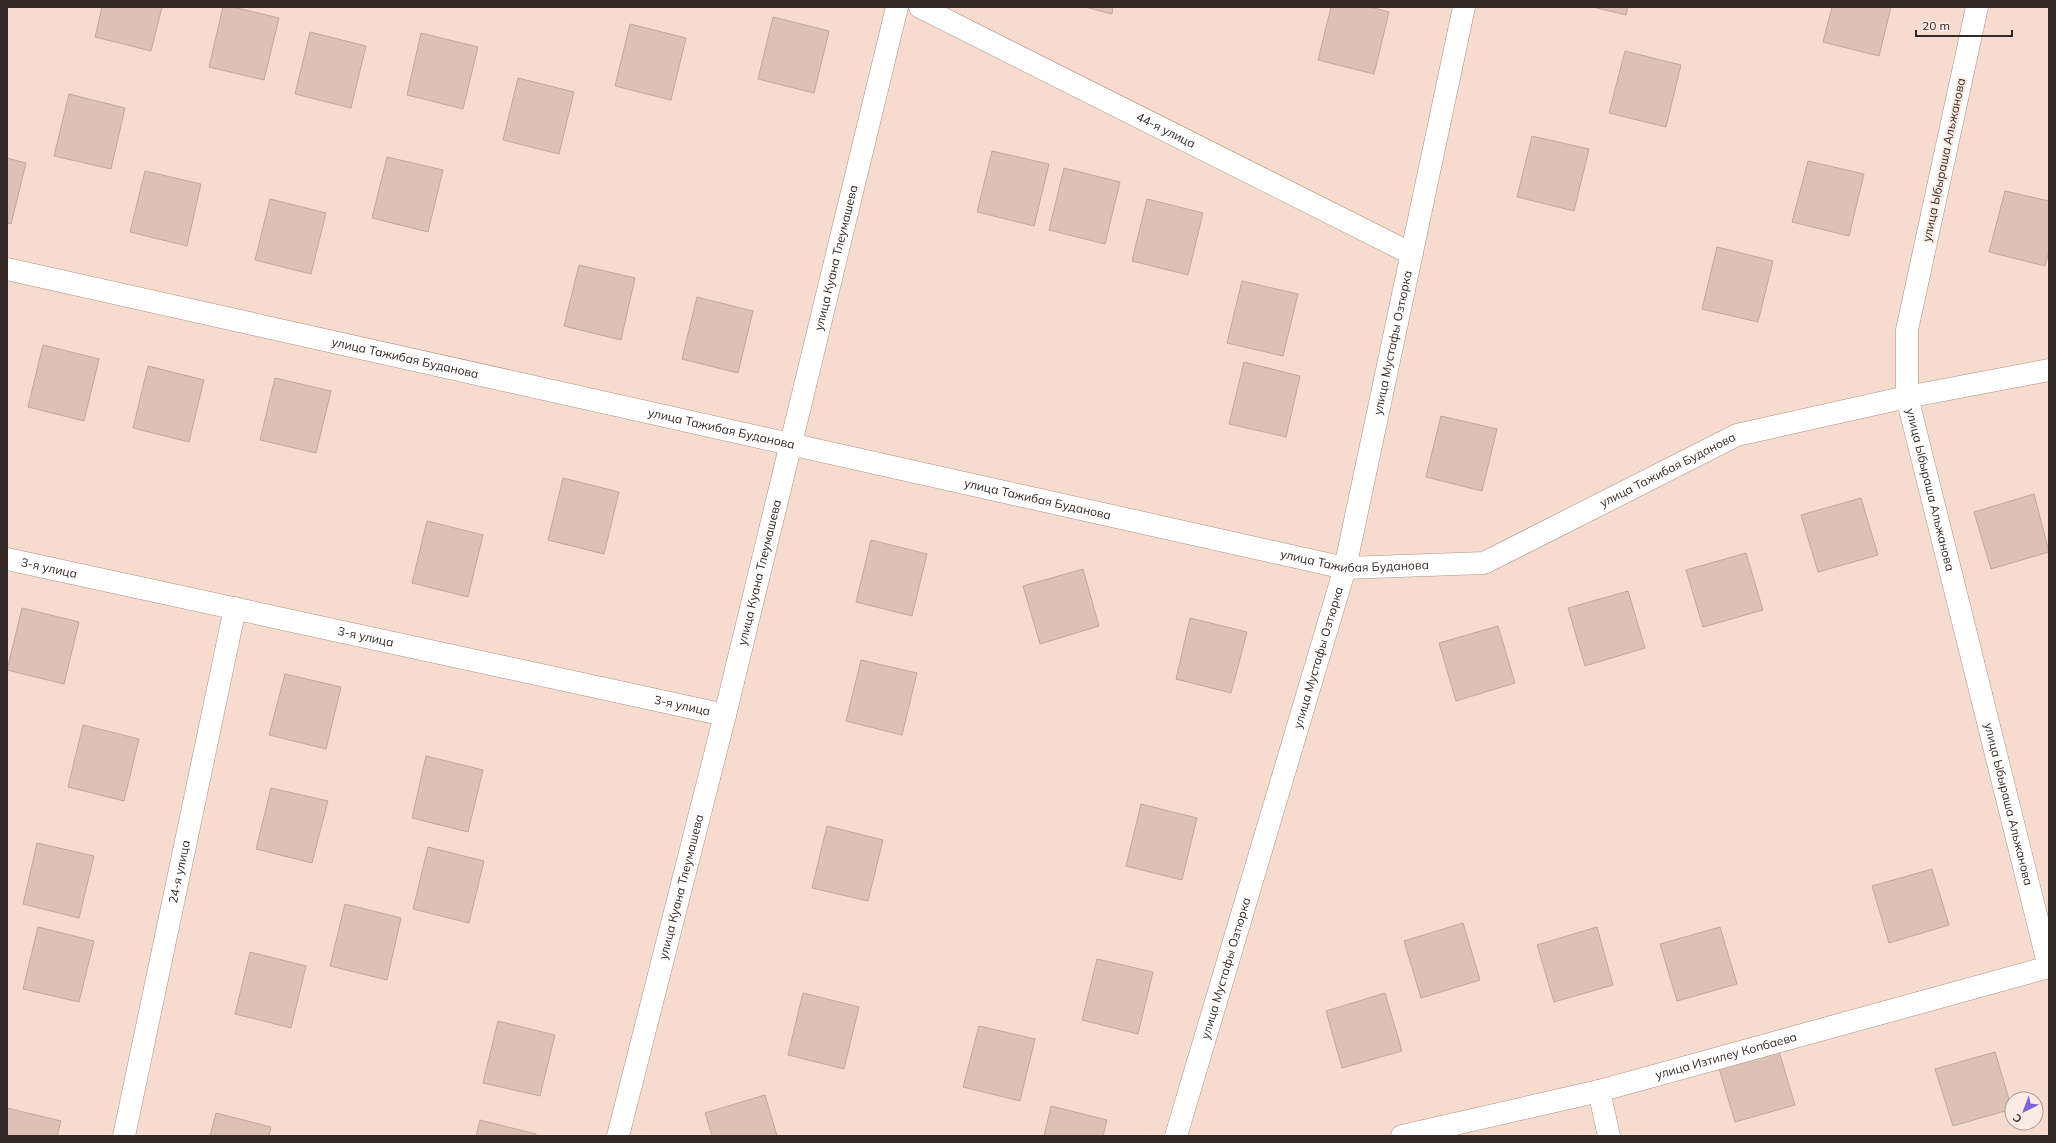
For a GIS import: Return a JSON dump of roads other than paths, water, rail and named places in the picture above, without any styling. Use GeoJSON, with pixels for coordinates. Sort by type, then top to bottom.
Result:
{"type":"FeatureCollection","features":[{"type":"Feature","properties":{"kind":"street","name":"улица Куана Тлеумашева"},"geometry":{"type":"LineString","coordinates":[[618,1136],[725,715],[789,444],[897,7]]}},
{"type":"Feature","properties":{"kind":"street","name":"44-я улица"},"geometry":{"type":"LineString","coordinates":[[920,7],[1412,254]]}},
{"type":"Feature","properties":{"kind":"street","name":"улица Мустафы Озтюрка"},"geometry":{"type":"LineString","coordinates":[[1176,1136],[1345,568],[1464,7]]}},
{"type":"Feature","properties":{"kind":"street","name":"улица Ыбыраша Альжанова"},"geometry":{"type":"LineString","coordinates":[[1977,7],[1907,330],[1907,397],[2049,967]]}},
{"type":"Feature","properties":{"kind":"street","name":"улица Тажибая Буданова"},"geometry":{"type":"LineString","coordinates":[[7,269],[1345,568],[1484,563],[1737,435],[1907,397],[2049,370]]}},
{"type":"Feature","properties":{"kind":"street","name":"3-я улица"},"geometry":{"type":"LineString","coordinates":[[7,559],[725,715]]}},
{"type":"Feature","properties":{"kind":"street","name":"24-я улица"},"geometry":{"type":"LineString","coordinates":[[124,1136],[235,608]]}},
{"type":"Feature","properties":{"kind":"street","name":"улица Изтилеу Копбаева"},"geometry":{"type":"LineString","coordinates":[[1402,1136],[1600,1091],[2049,967]]}},
{"type":"Feature","properties":{"kind":"street"},"geometry":{"type":"LineString","coordinates":[[1600,1091],[1609,1136]]}}]}
